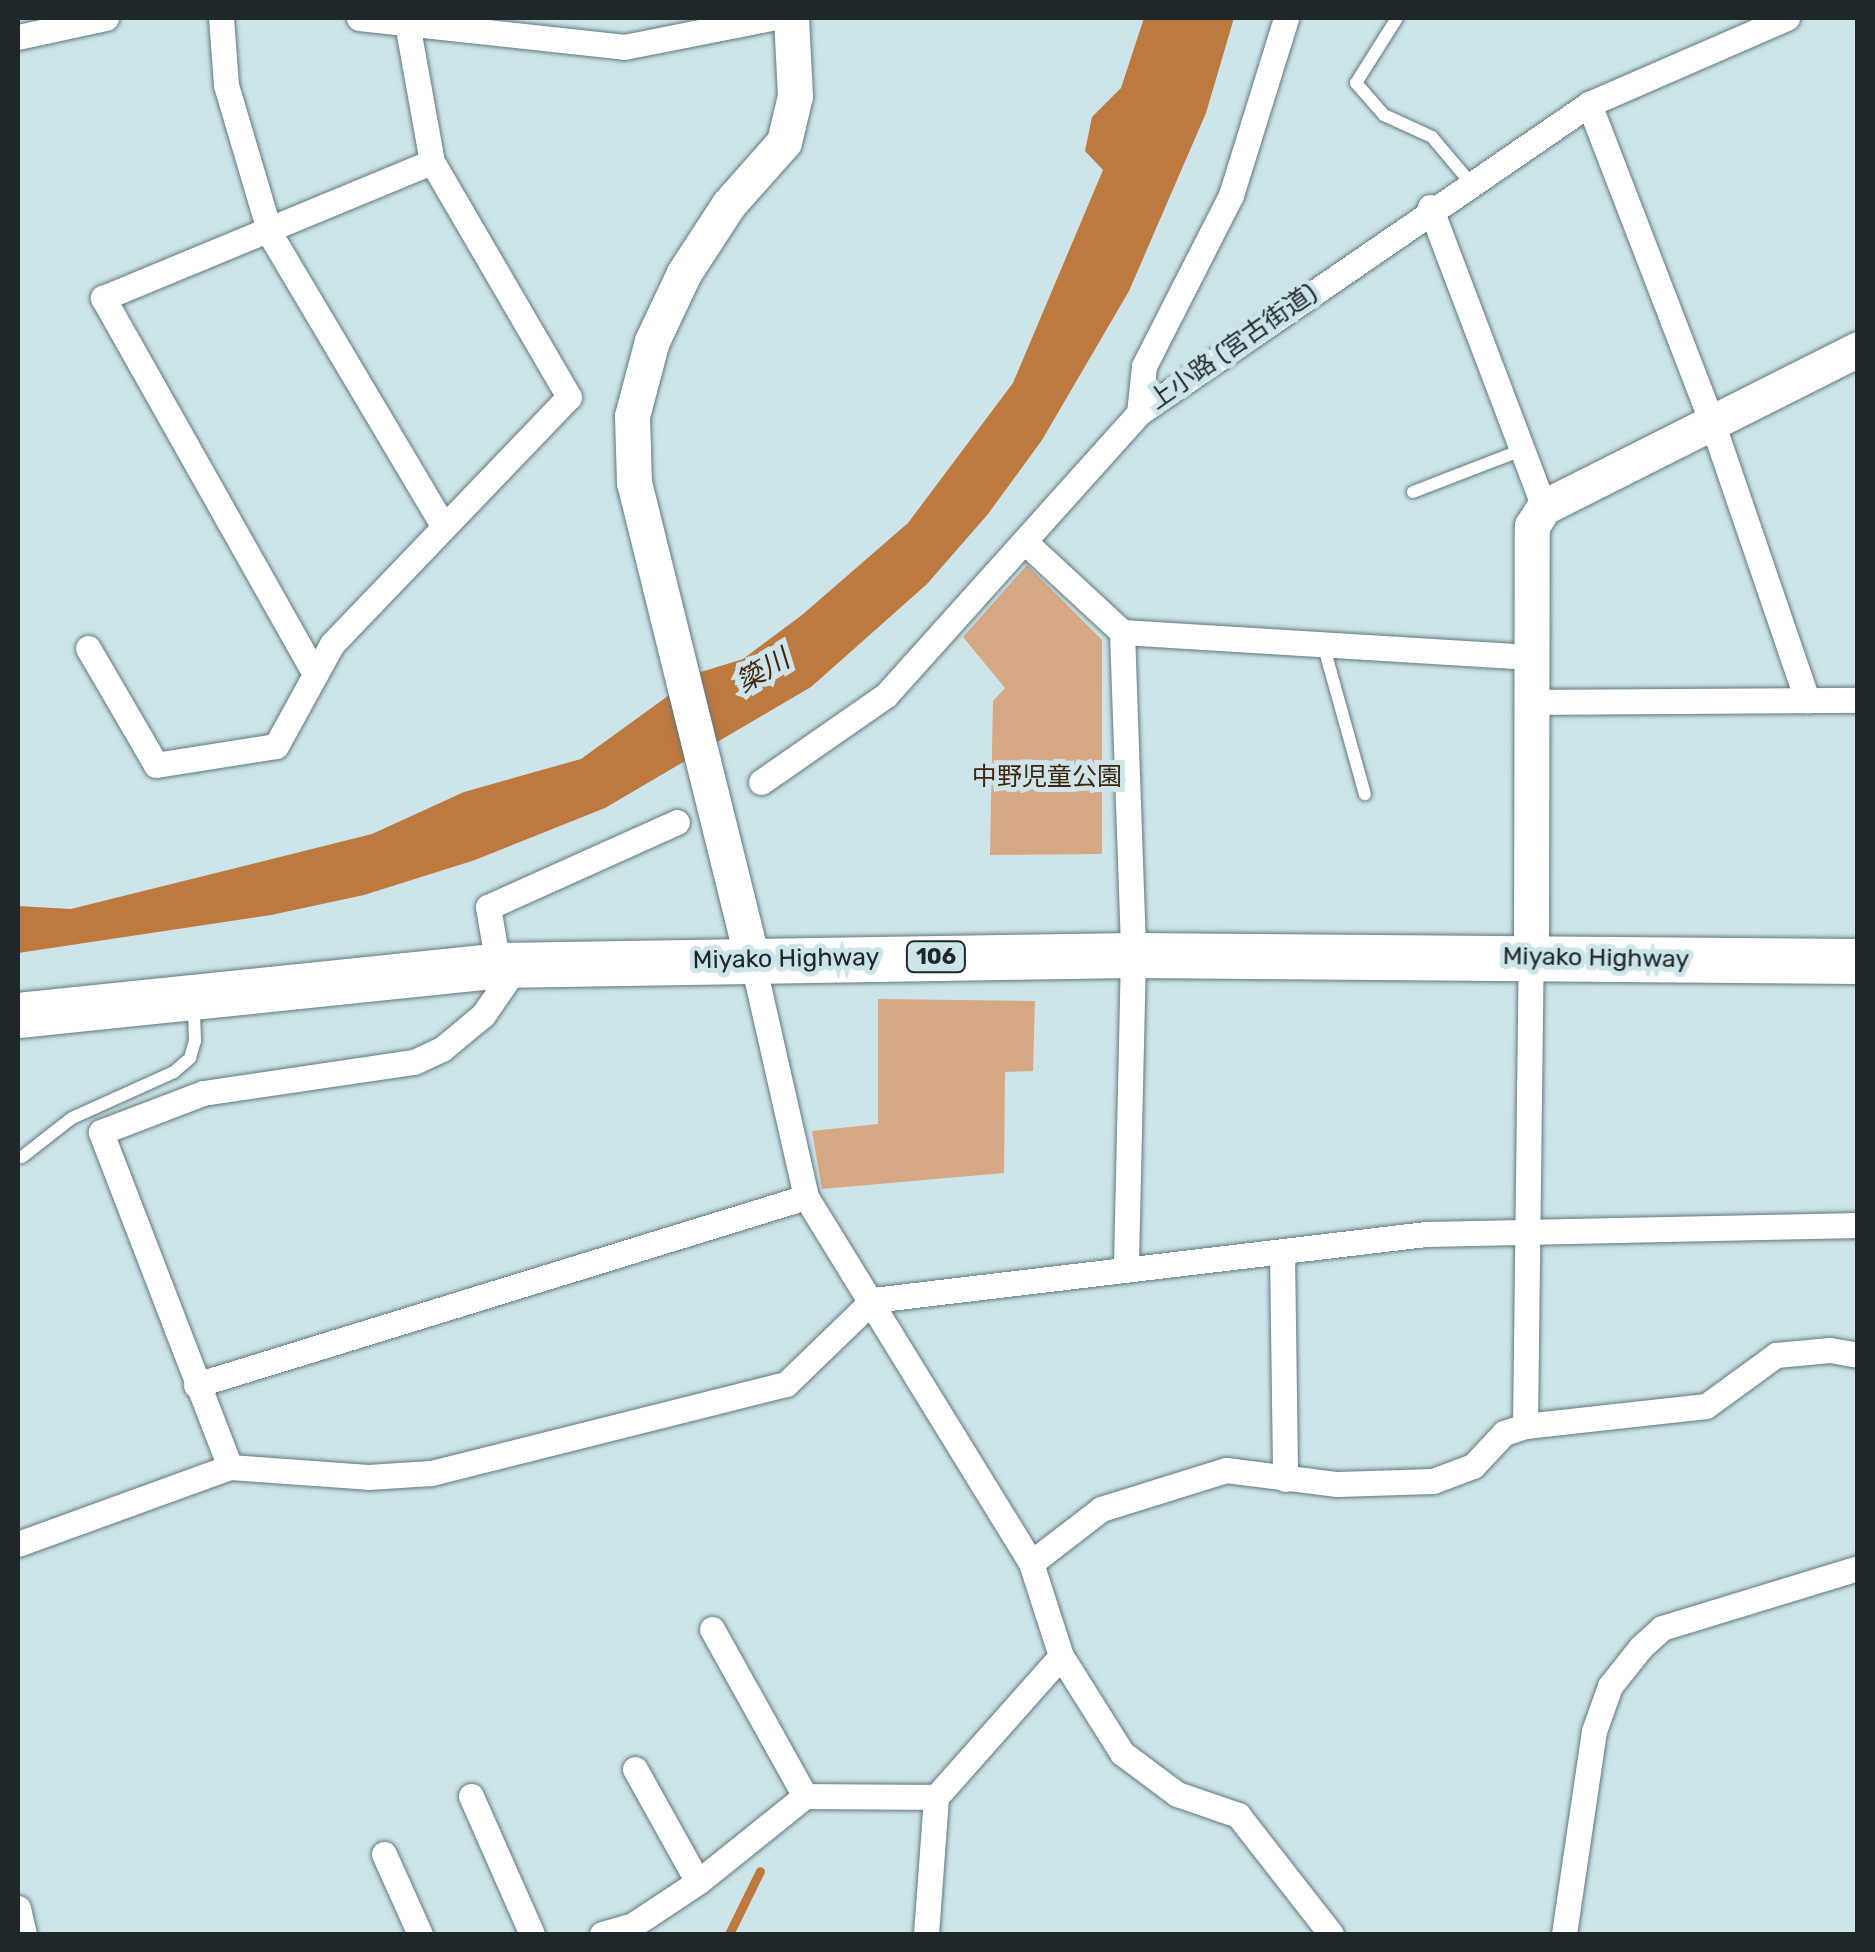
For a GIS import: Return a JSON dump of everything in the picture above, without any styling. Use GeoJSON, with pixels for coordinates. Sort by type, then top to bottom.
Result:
{"type":"FeatureCollection","features":[{"type":"Feature","properties":{"kind":"highway","name":"Miyako Highway"},"geometry":{"type":"LineString","coordinates":[[18,1015],[507,965],[1133,955],[1858,961]]}},
{"type":"Feature","properties":{"kind":"street"},"geometry":{"type":"LineString","coordinates":[[18,37],[106,18]]}},
{"type":"Feature","properties":{"kind":"street"},"geometry":{"type":"LineString","coordinates":[[221,18],[226,85],[270,234],[442,524]]}},
{"type":"Feature","properties":{"kind":"street"},"geometry":{"type":"LineString","coordinates":[[360,18],[624,47],[772,18]]}},
{"type":"Feature","properties":{"kind":"street"},"geometry":{"type":"LineString","coordinates":[[791,18],[795,96],[784,142],[729,204],[684,273],[652,340],[632,416],[634,483],[752,959],[806,1197],[873,1300],[1030,1563],[1062,1656],[1122,1753],[1177,1794],[1238,1815],[1331,1934]]}},
{"type":"Feature","properties":{"kind":"street"},"geometry":{"type":"LineString","coordinates":[[1139,412],[1144,366],[1230,195],[1286,18]]}},
{"type":"Feature","properties":{"kind":"street","name":"上小路 (宮古街道)"},"geometry":{"type":"LineString","coordinates":[[761,782],[886,695],[1026,543],[1139,412],[1430,207],[1589,104],[1787,18]]}},
{"type":"Feature","properties":{"kind":"street"},"geometry":{"type":"LineString","coordinates":[[88,648],[156,765],[276,746],[332,644],[442,524],[569,397],[432,162],[407,23]]}},
{"type":"Feature","properties":{"kind":"street"},"geometry":{"type":"LineString","coordinates":[[1589,104],[1712,425],[1808,700]]}},
{"type":"Feature","properties":{"kind":"street"},"geometry":{"type":"LineString","coordinates":[[315,674],[103,298],[270,234],[432,162]]}},
{"type":"Feature","properties":{"kind":"street"},"geometry":{"type":"LineString","coordinates":[[1430,207],[1544,508]]}},
{"type":"Feature","properties":{"kind":"street"},"geometry":{"type":"LineString","coordinates":[[1526,1426],[1534,702],[1532,526],[1544,508],[1858,349]]}},
{"type":"Feature","properties":{"kind":"street"},"geometry":{"type":"LineString","coordinates":[[1026,543],[1122,632],[1534,657]]}},
{"type":"Feature","properties":{"kind":"street"},"geometry":{"type":"LineString","coordinates":[[1122,632],[1133,955],[1126,1269]]}},
{"type":"Feature","properties":{"kind":"street"},"geometry":{"type":"LineString","coordinates":[[1534,702],[1858,700]]}},
{"type":"Feature","properties":{"kind":"street"},"geometry":{"type":"LineString","coordinates":[[230,1467],[102,1132],[203,1093],[414,1062],[484,1015],[507,965],[488,907],[678,822]]}},
{"type":"Feature","properties":{"kind":"street"},"geometry":{"type":"LineString","coordinates":[[196,1386],[806,1197]]}},
{"type":"Feature","properties":{"kind":"street"},"geometry":{"type":"LineString","coordinates":[[18,1544],[230,1467],[368,1476],[431,1473],[786,1384],[873,1300],[1527,1227],[1858,1225]]}},
{"type":"Feature","properties":{"kind":"street"},"geometry":{"type":"LineString","coordinates":[[1282,1252],[1286,1479]]}},
{"type":"Feature","properties":{"kind":"street"},"geometry":{"type":"LineString","coordinates":[[1030,1563],[1100,1509],[1226,1470],[1286,1479],[1433,1481],[1472,1466],[1504,1433],[1526,1426],[1706,1406],[1776,1354],[1830,1350],[1858,1355]]}},
{"type":"Feature","properties":{"kind":"street"},"geometry":{"type":"LineString","coordinates":[[1564,1934],[1594,1731],[1610,1686],[1641,1646],[1662,1628],[1858,1568]]}},
{"type":"Feature","properties":{"kind":"street"},"geometry":{"type":"LineString","coordinates":[[712,1629],[805,1796]]}},
{"type":"Feature","properties":{"kind":"street"},"geometry":{"type":"LineString","coordinates":[[926,1934],[936,1797],[1062,1656]]}},
{"type":"Feature","properties":{"kind":"street"},"geometry":{"type":"LineString","coordinates":[[635,1769],[698,1882]]}},
{"type":"Feature","properties":{"kind":"street"},"geometry":{"type":"LineString","coordinates":[[471,1796],[532,1934]]}},
{"type":"Feature","properties":{"kind":"street"},"geometry":{"type":"LineString","coordinates":[[602,1934],[633,1925],[698,1882],[805,1796],[936,1797]]}},
{"type":"Feature","properties":{"kind":"street"},"geometry":{"type":"LineString","coordinates":[[384,1854],[420,1934]]}},
{"type":"Feature","properties":{"kind":"street"},"geometry":{"type":"LineString","coordinates":[[18,1908],[24,1934]]}},
{"type":"Feature","properties":{"kind":"lane"},"geometry":{"type":"LineString","coordinates":[[1397,18],[1356,83],[1384,115],[1432,136],[1469,182]]}},
{"type":"Feature","properties":{"kind":"lane"},"geometry":{"type":"LineString","coordinates":[[1412,492],[1522,450]]}},
{"type":"Feature","properties":{"kind":"lane"},"geometry":{"type":"LineString","coordinates":[[1323,644],[1365,794]]}},
{"type":"Feature","properties":{"kind":"lane"},"geometry":{"type":"LineString","coordinates":[[22,1158],[72,1118],[174,1072],[190,1058],[193,995]]}},
{"type":"Feature","properties":{"kind":"green space","name":"中野児童公園"},"geometry":{"type":"Polygon","coordinates":[[[1027,565],[1102,640],[1102,854],[990,855],[993,701],[1005,688],[963,637],[1027,565]]]}},
{"type":"Feature","properties":{"kind":"green space"},"geometry":{"type":"Polygon","coordinates":[[[878,999],[1035,1001],[1033,1071],[1005,1072],[1004,1173],[822,1189],[812,1131],[878,1124],[878,999]]]}},
{"type":"Feature","properties":{"kind":"water","name":"簗川"},"geometry":{"type":"Polygon","coordinates":[[[1144,18],[1234,18],[1206,113],[1129,291],[1042,440],[988,514],[927,584],[811,687],[605,808],[475,860],[364,895],[271,915],[18,953],[18,906],[71,909],[372,834],[464,792],[581,759],[701,672],[743,659],[802,615],[908,523],[1013,383],[1103,170],[1085,151],[1092,117],[1121,88],[1144,18]]]}},
{"type":"Feature","properties":{"kind":"waterway"},"geometry":{"type":"LineString","coordinates":[[729,1934],[760,1871]]}}]}
